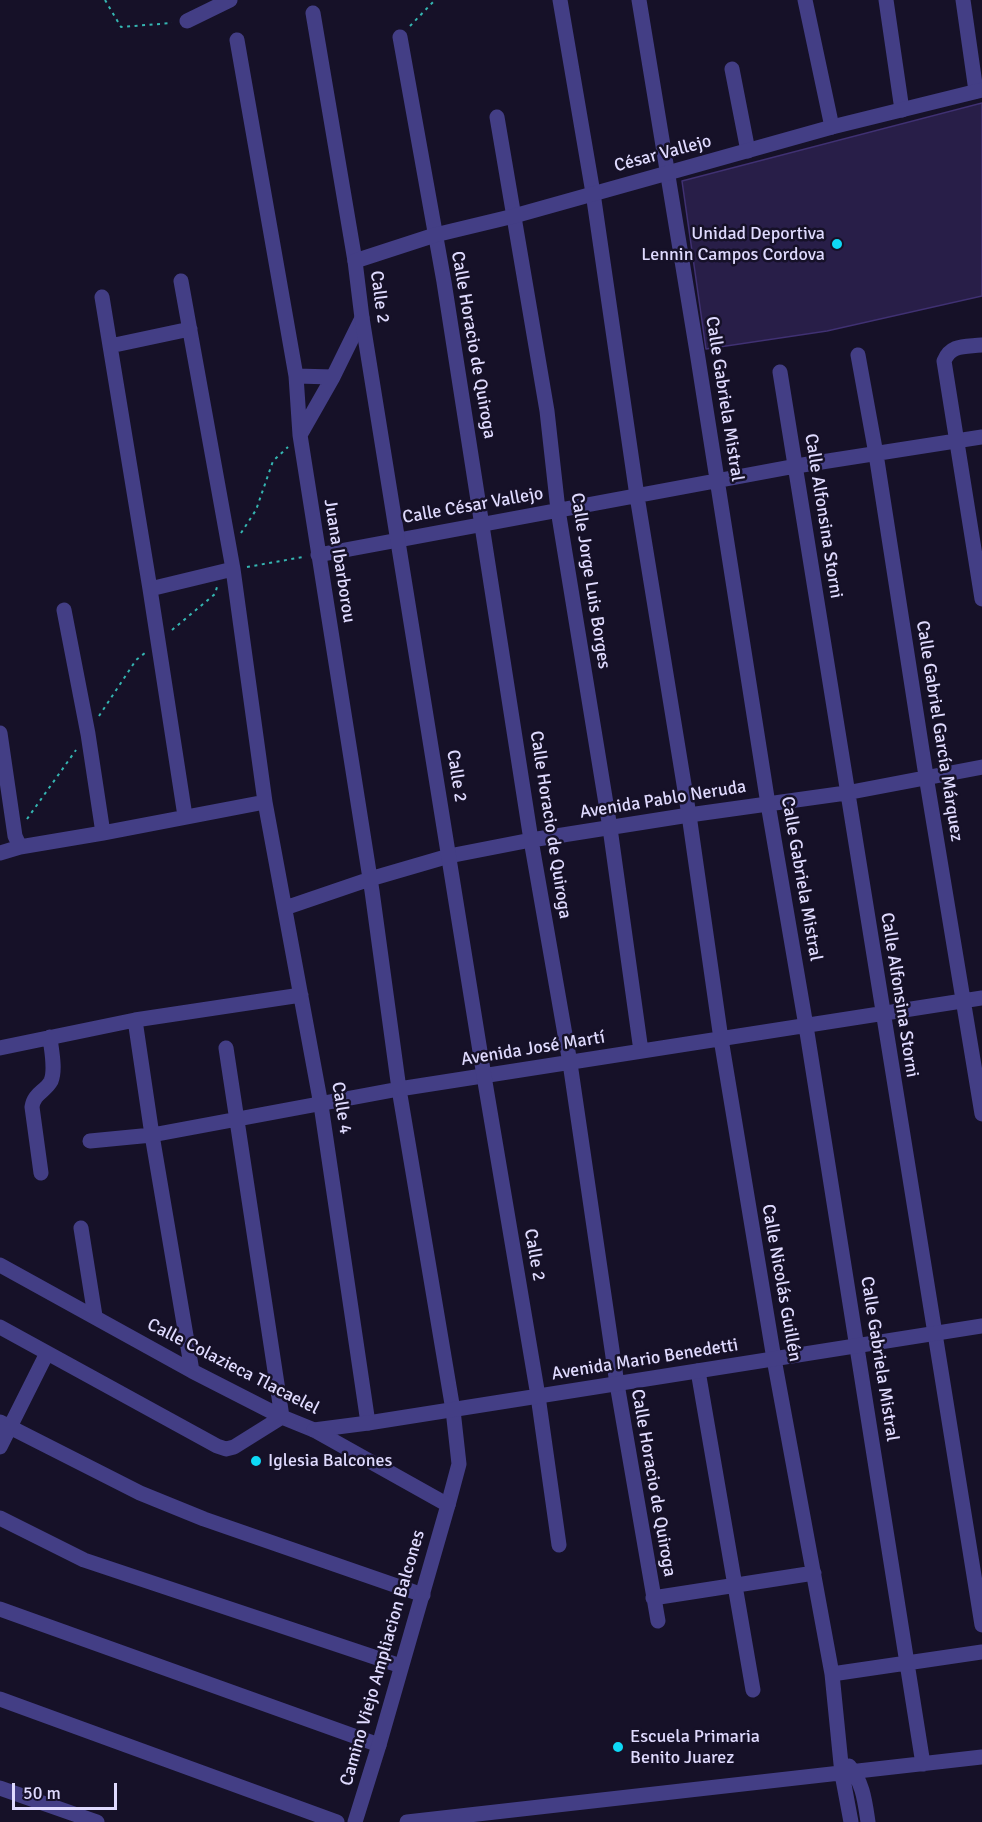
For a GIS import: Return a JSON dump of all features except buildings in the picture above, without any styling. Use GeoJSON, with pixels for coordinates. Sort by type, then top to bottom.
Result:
{"type":"FeatureCollection","features":[{"type":"Feature","properties":{"kind":"street"},"geometry":{"type":"LineString","coordinates":[[187,21],[230,0]]}},
{"type":"Feature","properties":{"kind":"street","name":"Calle Nicolás Guillén"},"geometry":{"type":"LineString","coordinates":[[560,0],[593,194],[637,496],[689,815],[721,1039],[774,1359],[832,1674],[841,1757],[848,1773]]}},
{"type":"Feature","properties":{"kind":"street","name":"Calle Gabriela Mistral"},"geometry":{"type":"LineString","coordinates":[[639,0],[923,1764]]}},
{"type":"Feature","properties":{"kind":"street"},"geometry":{"type":"LineString","coordinates":[[797,0],[809,18]]}},
{"type":"Feature","properties":{"kind":"street"},"geometry":{"type":"LineString","coordinates":[[805,0],[832,127]]}},
{"type":"Feature","properties":{"kind":"street"},"geometry":{"type":"LineString","coordinates":[[886,0],[902,110]]}},
{"type":"Feature","properties":{"kind":"street"},"geometry":{"type":"LineString","coordinates":[[963,0],[979,90]]}},
{"type":"Feature","properties":{"kind":"street","name":"Calle 2"},"geometry":{"type":"LineString","coordinates":[[313,13],[355,261],[362,318],[484,1076],[538,1396],[559,1545]]}},
{"type":"Feature","properties":{"kind":"street","name":"Calle Horacio de Quiroga"},"geometry":{"type":"LineString","coordinates":[[400,37],[444,282],[531,840],[570,1062],[617,1384],[658,1621]]}},
{"type":"Feature","properties":{"kind":"street","name":"Juana Ibarborou"},"geometry":{"type":"LineString","coordinates":[[237,40],[296,376],[300,435],[370,879],[399,1089],[453,1410]]}},
{"type":"Feature","properties":{"kind":"street"},"geometry":{"type":"LineString","coordinates":[[732,69],[747,151]]}},
{"type":"Feature","properties":{"kind":"street","name":"César Vallejo"},"geometry":{"type":"LineString","coordinates":[[355,261],[435,235],[514,216],[832,127],[979,90]]}},
{"type":"Feature","properties":{"kind":"street","name":"Calle Jorge Luis Borges"},"geometry":{"type":"LineString","coordinates":[[497,117],[547,411],[558,510],[610,828],[641,1051]]}},
{"type":"Feature","properties":{"kind":"street","name":"Calle 4"},"geometry":{"type":"LineString","coordinates":[[181,280],[233,569],[265,802],[321,1105],[368,1423]]}},
{"type":"Feature","properties":{"kind":"street"},"geometry":{"type":"LineString","coordinates":[[102,297],[185,816]]}},
{"type":"Feature","properties":{"kind":"street"},"geometry":{"type":"LineString","coordinates":[[300,435],[333,377],[362,318]]}},
{"type":"Feature","properties":{"kind":"street"},"geometry":{"type":"LineString","coordinates":[[110,346],[190,329]]}},
{"type":"Feature","properties":{"kind":"street"},"geometry":{"type":"LineString","coordinates":[[982,345],[954,348],[948,352],[944,361],[982,599]]}},
{"type":"Feature","properties":{"kind":"street","name":"Calle Gabriel García Márquez"},"geometry":{"type":"LineString","coordinates":[[858,355],[876,454],[982,1114]]}},
{"type":"Feature","properties":{"kind":"street","name":"Calle Alfonsina Storni"},"geometry":{"type":"LineString","coordinates":[[780,372],[846,793],[982,1625]]}},
{"type":"Feature","properties":{"kind":"street"},"geometry":{"type":"LineString","coordinates":[[296,376],[333,377]]}},
{"type":"Feature","properties":{"kind":"street","name":"Calle César Vallejo"},"geometry":{"type":"LineString","coordinates":[[318,555],[795,466],[982,437]]}},
{"type":"Feature","properties":{"kind":"street"},"geometry":{"type":"LineString","coordinates":[[150,589],[233,569]]}},
{"type":"Feature","properties":{"kind":"street"},"geometry":{"type":"LineString","coordinates":[[64,610],[88,734],[103,833]]}},
{"type":"Feature","properties":{"kind":"street"},"geometry":{"type":"LineString","coordinates":[[0,733],[15,836],[20,847]]}},
{"type":"Feature","properties":{"kind":"street","name":"Avenida Pablo Neruda"},"geometry":{"type":"LineString","coordinates":[[285,908],[370,879],[449,856],[531,840],[846,793],[982,767]]}},
{"type":"Feature","properties":{"kind":"street"},"geometry":{"type":"LineString","coordinates":[[0,853],[20,847],[265,802]]}},
{"type":"Feature","properties":{"kind":"street"},"geometry":{"type":"LineString","coordinates":[[0,1048],[135,1020],[301,995]]}},
{"type":"Feature","properties":{"kind":"street","name":"Avenida José Martí"},"geometry":{"type":"LineString","coordinates":[[90,1141],[152,1135],[399,1089],[982,998]]}},
{"type":"Feature","properties":{"kind":"street"},"geometry":{"type":"LineString","coordinates":[[135,1020],[192,1371]]}},
{"type":"Feature","properties":{"kind":"street"},"geometry":{"type":"LineString","coordinates":[[41,1173],[32,1107],[33,1100],[38,1093],[45,1089],[52,1079],[50,1037]]}},
{"type":"Feature","properties":{"kind":"street"},"geometry":{"type":"LineString","coordinates":[[0,1327],[226,1449],[234,1447],[282,1417],[226,1048]]}},
{"type":"Feature","properties":{"kind":"street"},"geometry":{"type":"LineString","coordinates":[[81,1228],[95,1316]]}},
{"type":"Feature","properties":{"kind":"street","name":"Calle Colazieca Tlacaelel"},"geometry":{"type":"LineString","coordinates":[[0,1264],[192,1371],[282,1417],[314,1430],[448,1505]]}},
{"type":"Feature","properties":{"kind":"street","name":"Avenida Mario Benedetti"},"geometry":{"type":"LineString","coordinates":[[314,1430],[982,1326]]}},
{"type":"Feature","properties":{"kind":"street"},"geometry":{"type":"LineString","coordinates":[[0,1448],[6,1425],[47,1353]]}},
{"type":"Feature","properties":{"kind":"street"},"geometry":{"type":"LineString","coordinates":[[698,1371],[753,1690]]}},
{"type":"Feature","properties":{"kind":"street","name":"Camino Viejo Ampliacion Balcones"},"geometry":{"type":"LineString","coordinates":[[356,1822],[459,1464],[453,1410]]}},
{"type":"Feature","properties":{"kind":"street"},"geometry":{"type":"LineString","coordinates":[[6,1425],[140,1493],[204,1518],[423,1595]]}},
{"type":"Feature","properties":{"kind":"street"},"geometry":{"type":"LineString","coordinates":[[0,1518],[84,1560],[401,1666]]}},
{"type":"Feature","properties":{"kind":"street"},"geometry":{"type":"LineString","coordinates":[[653,1598],[814,1573]]}},
{"type":"Feature","properties":{"kind":"street"},"geometry":{"type":"LineString","coordinates":[[0,1609],[380,1745]]}},
{"type":"Feature","properties":{"kind":"street"},"geometry":{"type":"LineString","coordinates":[[832,1674],[982,1652]]}},
{"type":"Feature","properties":{"kind":"street"},"geometry":{"type":"LineString","coordinates":[[0,1699],[337,1822]]}},
{"type":"Feature","properties":{"kind":"street"},"geometry":{"type":"LineString","coordinates":[[407,1822],[982,1757]]}},
{"type":"Feature","properties":{"kind":"street"},"geometry":{"type":"LineString","coordinates":[[848,1773],[851,1822]]}},
{"type":"Feature","properties":{"kind":"street"},"geometry":{"type":"LineString","coordinates":[[848,1773],[863,1792],[868,1822]]}},
{"type":"Feature","properties":{"kind":"street"},"geometry":{"type":"LineString","coordinates":[[0,1788],[97,1822]]}},
{"type":"Feature","properties":{"kind":"path"},"geometry":{"type":"LineString","coordinates":[[105,0],[121,27],[187,21]]}},
{"type":"Feature","properties":{"kind":"path"},"geometry":{"type":"LineString","coordinates":[[400,37],[435,0]]}},
{"type":"Feature","properties":{"kind":"path"},"geometry":{"type":"LineString","coordinates":[[233,569],[318,555]]}},
{"type":"Feature","properties":{"kind":"place","name":"Unidad Deportiva Lennin Campos Cordova"},"geometry":{"type":"Point","coordinates":[837,244]}},
{"type":"Feature","properties":{"kind":"place","name":"Iglesia Balcones"},"geometry":{"type":"Point","coordinates":[256,1461]}},
{"type":"Feature","properties":{"kind":"place","name":"Escuela Primaria Benito Juarez"},"geometry":{"type":"Point","coordinates":[618,1747]}}]}
